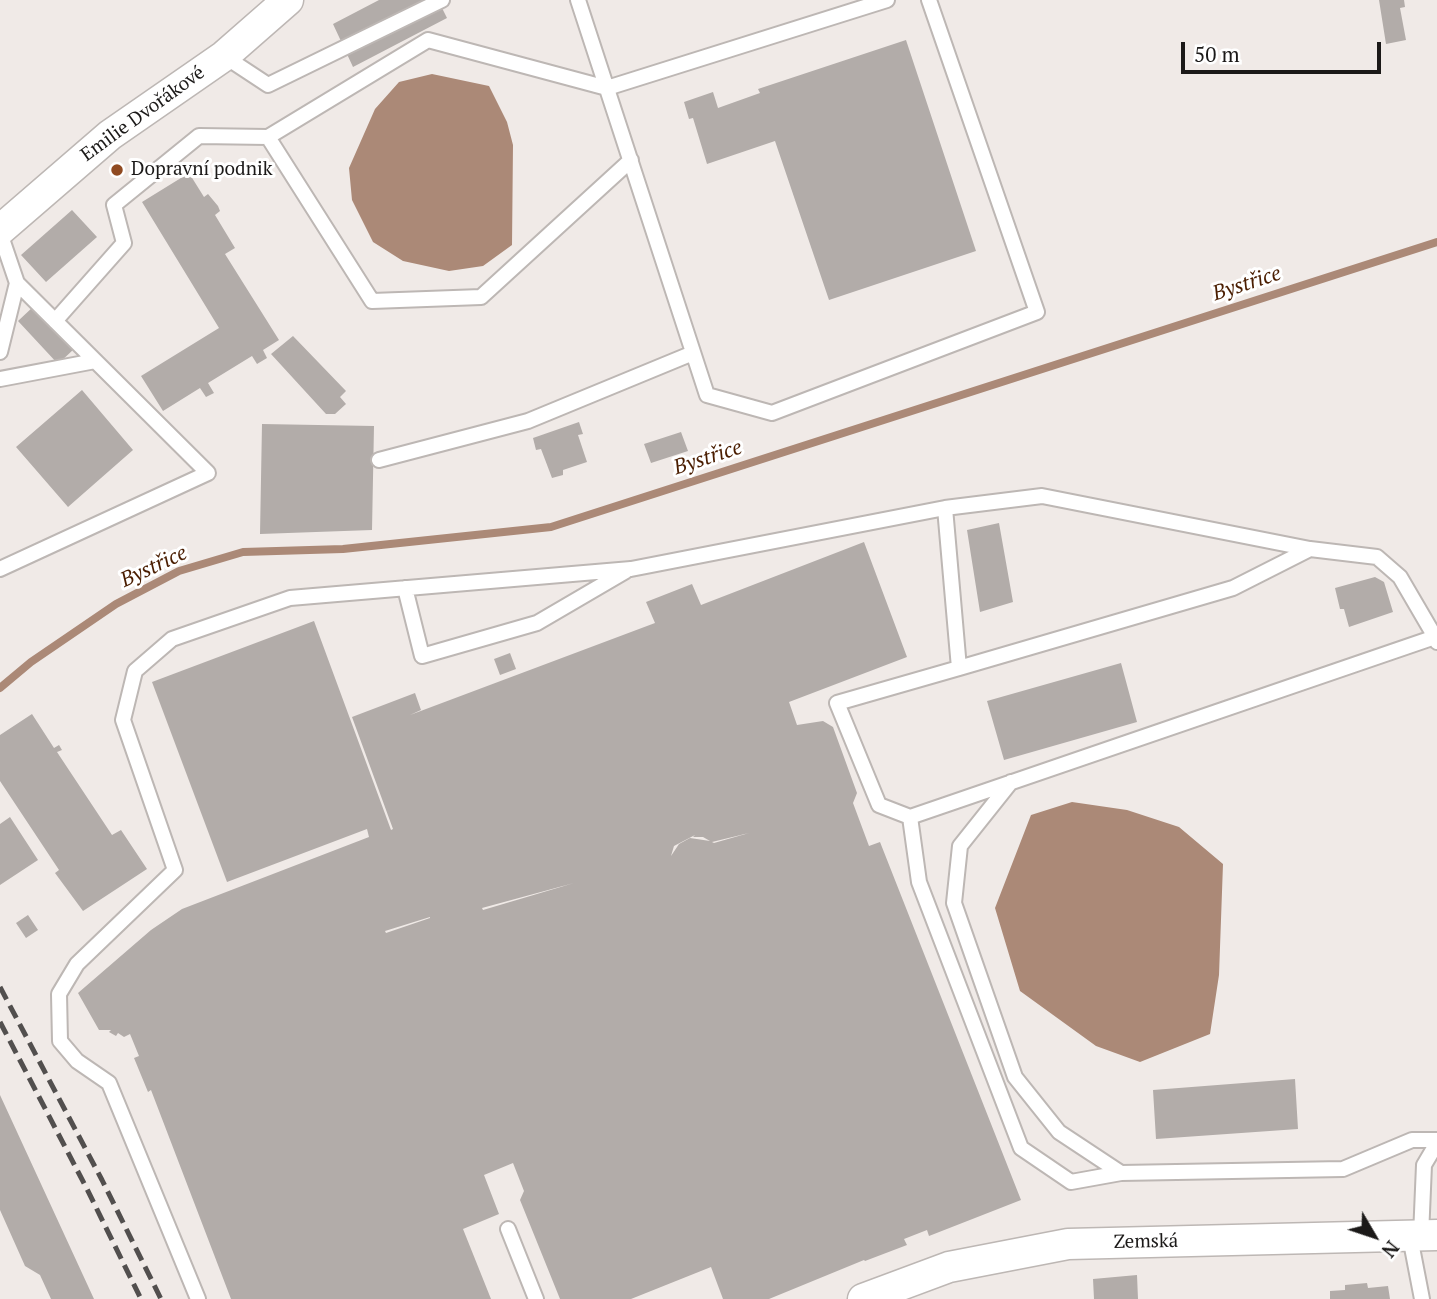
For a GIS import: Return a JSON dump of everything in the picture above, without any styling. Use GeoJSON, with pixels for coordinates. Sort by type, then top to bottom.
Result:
{"type":"FeatureCollection","features":[{"type":"Feature","properties":{"kind":"street","name":"Emilie Dvořákové"},"geometry":{"type":"LineString","coordinates":[[0,231],[110,135],[224,56],[288,0]]}},
{"type":"Feature","properties":{"kind":"street","name":"Zemská"},"geometry":{"type":"LineString","coordinates":[[863,1299],[948,1267],[1068,1244],[1423,1236]]}},
{"type":"Feature","properties":{"kind":"lane"},"geometry":{"type":"LineString","coordinates":[[224,56],[268,85],[442,0]]}},
{"type":"Feature","properties":{"kind":"lane"},"geometry":{"type":"LineString","coordinates":[[578,0],[707,395],[772,413],[1037,312],[929,0]]}},
{"type":"Feature","properties":{"kind":"lane"},"geometry":{"type":"LineString","coordinates":[[55,321],[124,243],[114,205],[199,136],[268,137],[428,40],[607,88],[887,0]]}},
{"type":"Feature","properties":{"kind":"lane"},"geometry":{"type":"LineString","coordinates":[[268,137],[372,301],[481,297],[631,160]]}},
{"type":"Feature","properties":{"kind":"lane"},"geometry":{"type":"LineString","coordinates":[[0,231],[17,283],[208,472],[0,569]]}},
{"type":"Feature","properties":{"kind":"lane"},"geometry":{"type":"LineString","coordinates":[[0,352],[17,283]]}},
{"type":"Feature","properties":{"kind":"lane"},"geometry":{"type":"LineString","coordinates":[[379,460],[528,421],[693,353]]}},
{"type":"Feature","properties":{"kind":"lane"},"geometry":{"type":"LineString","coordinates":[[0,379],[95,360]]}},
{"type":"Feature","properties":{"kind":"lane"},"geometry":{"type":"LineString","coordinates":[[198,1299],[109,1083],[77,1061],[60,1041],[59,994],[77,964],[175,870],[123,720],[135,671],[172,639],[290,598],[631,569],[945,508],[1042,496],[1310,549],[1377,557],[1401,577],[1436,638],[910,817],[879,805],[837,703],[1233,588],[1310,549]]}},
{"type":"Feature","properties":{"kind":"lane"},"geometry":{"type":"LineString","coordinates":[[945,508],[959,668]]}},
{"type":"Feature","properties":{"kind":"lane"},"geometry":{"type":"LineString","coordinates":[[405,588],[422,656],[537,623],[631,569]]}},
{"type":"Feature","properties":{"kind":"lane"},"geometry":{"type":"LineString","coordinates":[[1012,781],[960,846],[954,903],[1015,1077],[1059,1132],[1121,1173]]}},
{"type":"Feature","properties":{"kind":"lane"},"geometry":{"type":"LineString","coordinates":[[910,817],[919,882],[1021,1148],[1070,1182],[1121,1173],[1343,1169],[1412,1140],[1437,1142],[1424,1165],[1422,1299]]}},
{"type":"Feature","properties":{"kind":"lane"},"geometry":{"type":"LineString","coordinates":[[508,1229],[536,1299]]}},
{"type":"Feature","properties":{"kind":"shaded area"},"geometry":{"type":"Polygon","coordinates":[[[432,74],[489,86],[507,122],[513,145],[512,245],[483,266],[449,271],[403,261],[373,242],[352,200],[349,168],[375,109],[399,82],[432,74]]]}},
{"type":"Feature","properties":{"kind":"shaded area"},"geometry":{"type":"Polygon","coordinates":[[[1072,802],[1127,810],[1179,827],[1223,864],[1219,975],[1210,1034],[1140,1062],[1096,1046],[1020,991],[995,908],[1031,815],[1072,802]]]}},
{"type":"Feature","properties":{"kind":"building"},"geometry":{"type":"Polygon","coordinates":[[[379,0],[438,0],[447,18],[353,67],[333,24],[379,0]]]}},
{"type":"Feature","properties":{"kind":"building"},"geometry":{"type":"Polygon","coordinates":[[[1379,0],[1404,0],[1405,7],[1400,8],[1406,40],[1386,44],[1379,0]]]}},
{"type":"Feature","properties":{"kind":"building"},"geometry":{"type":"Polygon","coordinates":[[[906,40],[976,251],[829,300],[775,141],[707,164],[693,118],[689,119],[684,102],[713,92],[718,108],[760,93],[758,89],[906,40]]]}},
{"type":"Feature","properties":{"kind":"building"},"geometry":{"type":"Polygon","coordinates":[[[189,173],[204,197],[208,194],[218,206],[220,211],[215,215],[235,248],[225,254],[279,340],[263,350],[267,358],[257,364],[252,356],[208,383],[214,393],[206,397],[200,388],[163,411],[141,376],[219,328],[142,202],[189,173]]]}},
{"type":"Feature","properties":{"kind":"building"},"geometry":{"type":"Polygon","coordinates":[[[72,210],[97,237],[46,282],[21,255],[72,210]]]}},
{"type":"Feature","properties":{"kind":"building"},"geometry":{"type":"Polygon","coordinates":[[[34,306],[74,349],[58,364],[18,321],[34,306]]]}},
{"type":"Feature","properties":{"kind":"building"},"geometry":{"type":"Polygon","coordinates":[[[293,336],[346,391],[340,397],[346,404],[335,414],[326,414],[271,354],[293,336]]]}},
{"type":"Feature","properties":{"kind":"building"},"geometry":{"type":"Polygon","coordinates":[[[82,390],[133,450],[68,507],[16,447],[82,390]]]}},
{"type":"Feature","properties":{"kind":"building"},"geometry":{"type":"Polygon","coordinates":[[[579,422],[583,434],[578,435],[587,462],[563,470],[563,475],[552,478],[541,449],[536,450],[533,438],[579,422]]]}},
{"type":"Feature","properties":{"kind":"building"},"geometry":{"type":"Polygon","coordinates":[[[262,424],[374,426],[372,530],[260,534],[262,424]]]}},
{"type":"Feature","properties":{"kind":"building"},"geometry":{"type":"Polygon","coordinates":[[[681,432],[688,451],[651,463],[644,444],[681,432]]]}},
{"type":"Feature","properties":{"kind":"building"},"geometry":{"type":"Polygon","coordinates":[[[999,523],[1013,602],[980,612],[967,530],[999,523]]]}},
{"type":"Feature","properties":{"kind":"building"},"geometry":{"type":"Polygon","coordinates":[[[864,542],[907,657],[789,702],[797,725],[823,721],[833,727],[857,793],[853,803],[869,846],[880,842],[1021,1200],[929,1236],[927,1230],[904,1239],[907,1245],[769,1299],[723,1299],[711,1267],[631,1299],[560,1299],[520,1200],[524,1191],[513,1163],[484,1175],[499,1214],[463,1229],[491,1299],[231,1299],[151,1090],[148,1092],[134,1058],[139,1056],[130,1034],[124,1037],[118,1033],[116,1036],[109,1032],[111,1030],[99,1030],[78,993],[151,930],[182,909],[369,837],[367,829],[227,882],[152,682],[314,621],[391,830],[393,829],[352,717],[415,693],[421,710],[410,715],[655,623],[646,602],[692,584],[701,605],[864,542]],[[695,835],[674,846],[671,856],[679,844],[690,838],[710,841],[703,837],[693,837],[695,835]],[[574,883],[482,908],[483,910],[574,883]],[[430,917],[385,931],[386,933],[430,917]]]}},
{"type":"Feature","properties":{"kind":"building"},"geometry":{"type":"Polygon","coordinates":[[[1375,577],[1384,582],[1393,612],[1349,627],[1344,609],[1340,609],[1335,588],[1375,577]]]}},
{"type":"Feature","properties":{"kind":"building"},"geometry":{"type":"Polygon","coordinates":[[[510,653],[516,669],[500,675],[494,659],[510,653]]]}},
{"type":"Feature","properties":{"kind":"building"},"geometry":{"type":"Polygon","coordinates":[[[1121,663],[1137,722],[1004,760],[987,701],[1121,663]]]}},
{"type":"Feature","properties":{"kind":"building"},"geometry":{"type":"Polygon","coordinates":[[[32,714],[54,748],[59,745],[62,750],[57,752],[112,835],[121,830],[147,869],[83,911],[55,873],[59,870],[0,781],[0,735],[32,714]]]}},
{"type":"Feature","properties":{"kind":"building"},"geometry":{"type":"Polygon","coordinates":[[[10,817],[38,860],[0,885],[0,824],[10,817]]]}},
{"type":"Feature","properties":{"kind":"building"},"geometry":{"type":"Polygon","coordinates":[[[28,915],[38,930],[26,938],[16,923],[28,915]]]}},
{"type":"Feature","properties":{"kind":"building"},"geometry":{"type":"Polygon","coordinates":[[[1295,1079],[1298,1129],[1156,1139],[1153,1090],[1295,1079]]]}},
{"type":"Feature","properties":{"kind":"building"},"geometry":{"type":"Polygon","coordinates":[[[0,1095],[94,1299],[51,1299],[40,1275],[25,1266],[0,1210],[0,1095]]]}},
{"type":"Feature","properties":{"kind":"building"},"geometry":{"type":"Polygon","coordinates":[[[1137,1275],[1138,1299],[1094,1299],[1093,1279],[1137,1275]]]}},
{"type":"Feature","properties":{"kind":"building"},"geometry":{"type":"Polygon","coordinates":[[[1367,1283],[1368,1288],[1388,1286],[1390,1299],[1330,1299],[1330,1291],[1345,1290],[1345,1285],[1367,1283]]]}},
{"type":"Feature","properties":{"kind":"waterway","name":"Bystřice"},"geometry":{"type":"LineString","coordinates":[[0,688],[31,662],[116,604],[179,571],[243,552],[343,549],[551,527],[1437,242]]}},
{"type":"Feature","properties":{"kind":"railway"},"geometry":{"type":"LineString","coordinates":[[0,987],[102,1180],[161,1299]]}},
{"type":"Feature","properties":{"kind":"railway"},"geometry":{"type":"LineString","coordinates":[[0,1022],[141,1299]]}},
{"type":"Feature","properties":{"kind":"place","name":"Dopravní podnik"},"geometry":{"type":"Point","coordinates":[117,170]}}]}
